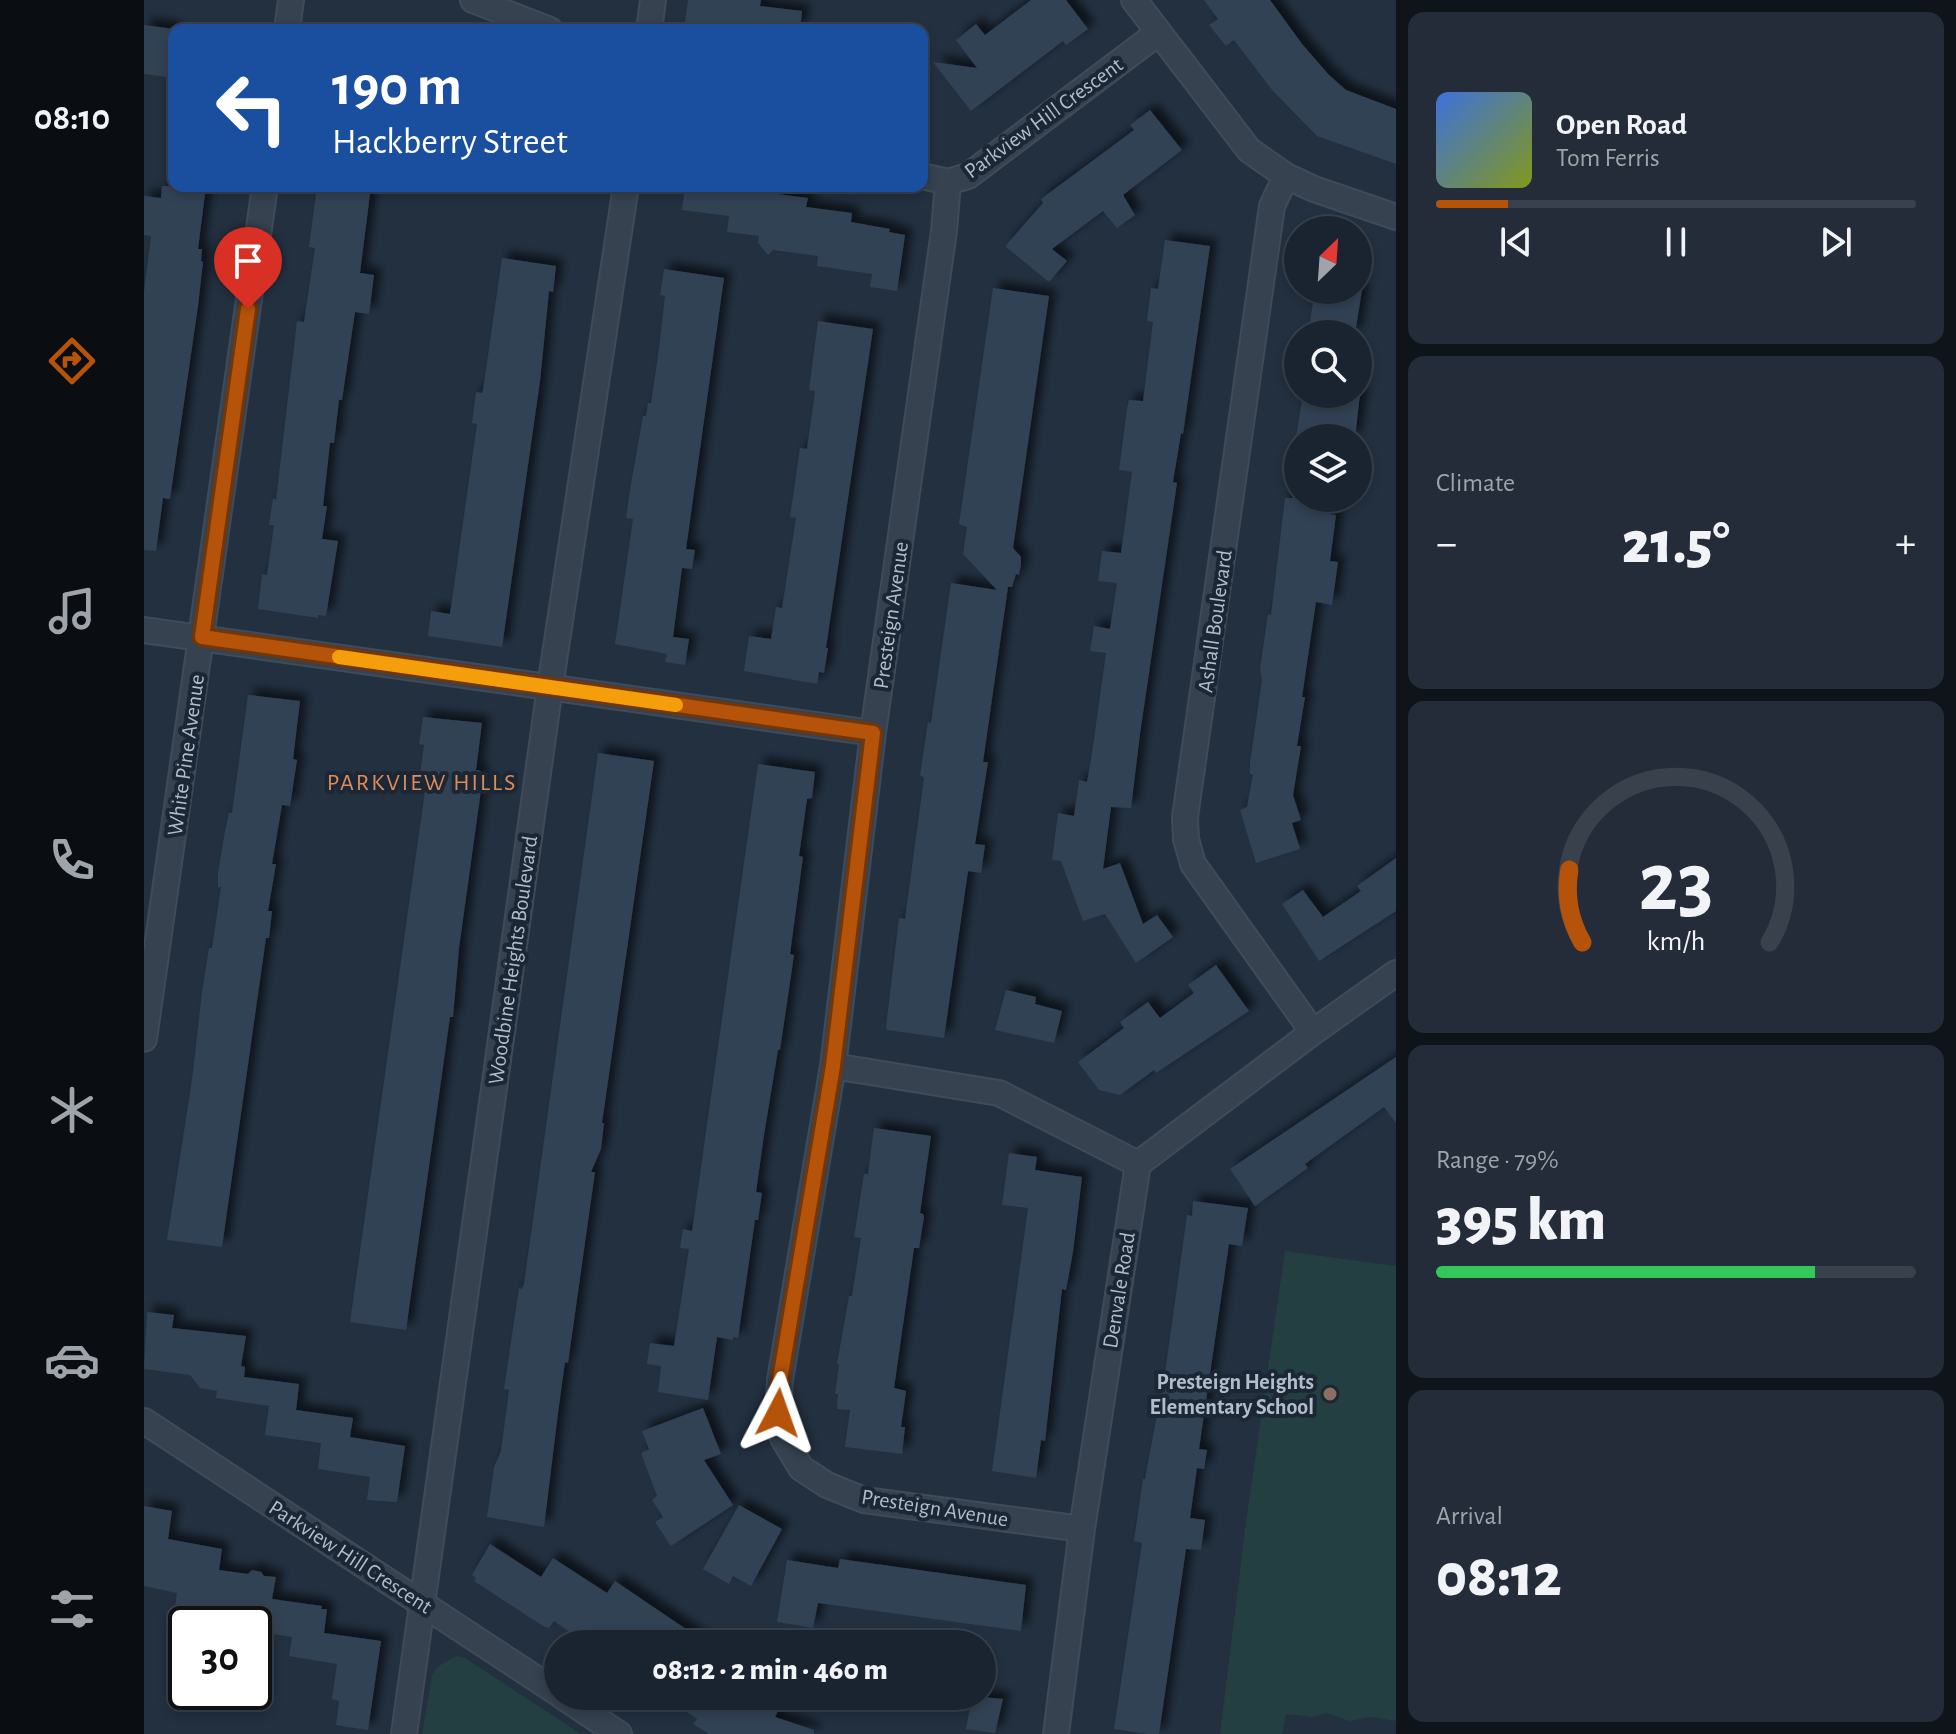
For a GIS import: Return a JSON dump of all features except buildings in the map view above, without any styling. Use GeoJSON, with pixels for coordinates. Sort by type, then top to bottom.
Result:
{"type":"FeatureCollection","features":[{"type":"Feature","properties":{"kind":"street"},"geometry":{"type":"LineString","coordinates":[[288,24],[291,0]]}},
{"type":"Feature","properties":{"kind":"street"},"geometry":{"type":"LineString","coordinates":[[473,0],[535,24]]}},
{"type":"Feature","properties":{"kind":"street"},"geometry":{"type":"LineString","coordinates":[[650,24],[653,0]]}},
{"type":"Feature","properties":{"kind":"street"},"geometry":{"type":"LineString","coordinates":[[1134,0],[1249,150],[1286,176],[1314,189],[1396,217]]}},
{"type":"Feature","properties":{"kind":"street","name":"Parkview Hill Crescent"},"geometry":{"type":"LineString","coordinates":[[928,177],[948,182],[968,176],[1158,33]]}},
{"type":"Feature","properties":{"kind":"street","name":"Ashall Boulevard"},"geometry":{"type":"LineString","coordinates":[[1286,176],[1272,206],[1185,817],[1186,839],[1193,864],[1313,1032]]}},
{"type":"Feature","properties":{"kind":"street","name":"Presteign Avenue"},"geometry":{"type":"LineString","coordinates":[[948,182],[944,231],[873,733],[833,1066],[780,1380],[778,1413],[783,1438],[801,1468],[827,1485],[864,1500],[1082,1529]]}},
{"type":"Feature","properties":{"kind":"street","name":"White Pine Avenue"},"geometry":{"type":"LineString","coordinates":[[144,1039],[264,192]]}},
{"type":"Feature","properties":{"kind":"street","name":"Woodbine Heights Boulevard"},"geometry":{"type":"LineString","coordinates":[[404,1734],[550,687],[625,192]]}},
{"type":"Feature","properties":{"kind":"street"},"geometry":{"type":"LineString","coordinates":[[144,630],[873,733]]}},
{"type":"Feature","properties":{"kind":"street"},"geometry":{"type":"LineString","coordinates":[[833,1066],[999,1093],[1138,1164],[1396,973]]}},
{"type":"Feature","properties":{"kind":"street","name":"Denvale Road"},"geometry":{"type":"LineString","coordinates":[[1056,1734],[1082,1529],[1138,1164]]}},
{"type":"Feature","properties":{"kind":"street","name":"Parkview Hill Crescent"},"geometry":{"type":"LineString","coordinates":[[144,1421],[544,1684]]}},
{"type":"Feature","properties":{"kind":"street","name":"Parkview Hill Crescent"},"geometry":{"type":"LineString","coordinates":[[583,1710],[619,1734]]}},
{"type":"Feature","properties":{"kind":"green space","name":"Presteign Heights Elementary School"},"geometry":{"type":"Polygon","coordinates":[[[1285,1251],[1396,1266],[1396,1721],[1371,1717],[1349,1721],[1327,1713],[1312,1717],[1286,1714],[1282,1734],[1220,1734],[1246,1522],[1285,1251]]]}},
{"type":"Feature","properties":{"kind":"green space"},"geometry":{"type":"Polygon","coordinates":[[[456,1656],[465,1658],[581,1734],[422,1734],[432,1676],[437,1667],[456,1656]]]}},
{"type":"Feature","properties":{"kind":"slow traffic"},"geometry":{"type":"LineString","coordinates":[[339,657],[676,705]]}},
{"type":"Feature","properties":{"kind":"place","name":"Presteign Heights Elementary School"},"geometry":{"type":"Point","coordinates":[1330,1394]}},
{"type":"Feature","properties":{"kind":"district","name":"PARKVIEW HILLS"},"geometry":{"type":"Point","coordinates":[422,782]}},
{"type":"Feature","properties":{"kind":"route"},"geometry":{"type":"LineString","coordinates":[[248,309],[202,637],[873,733],[833,1066],[780,1380],[778,1413]]}}]}
